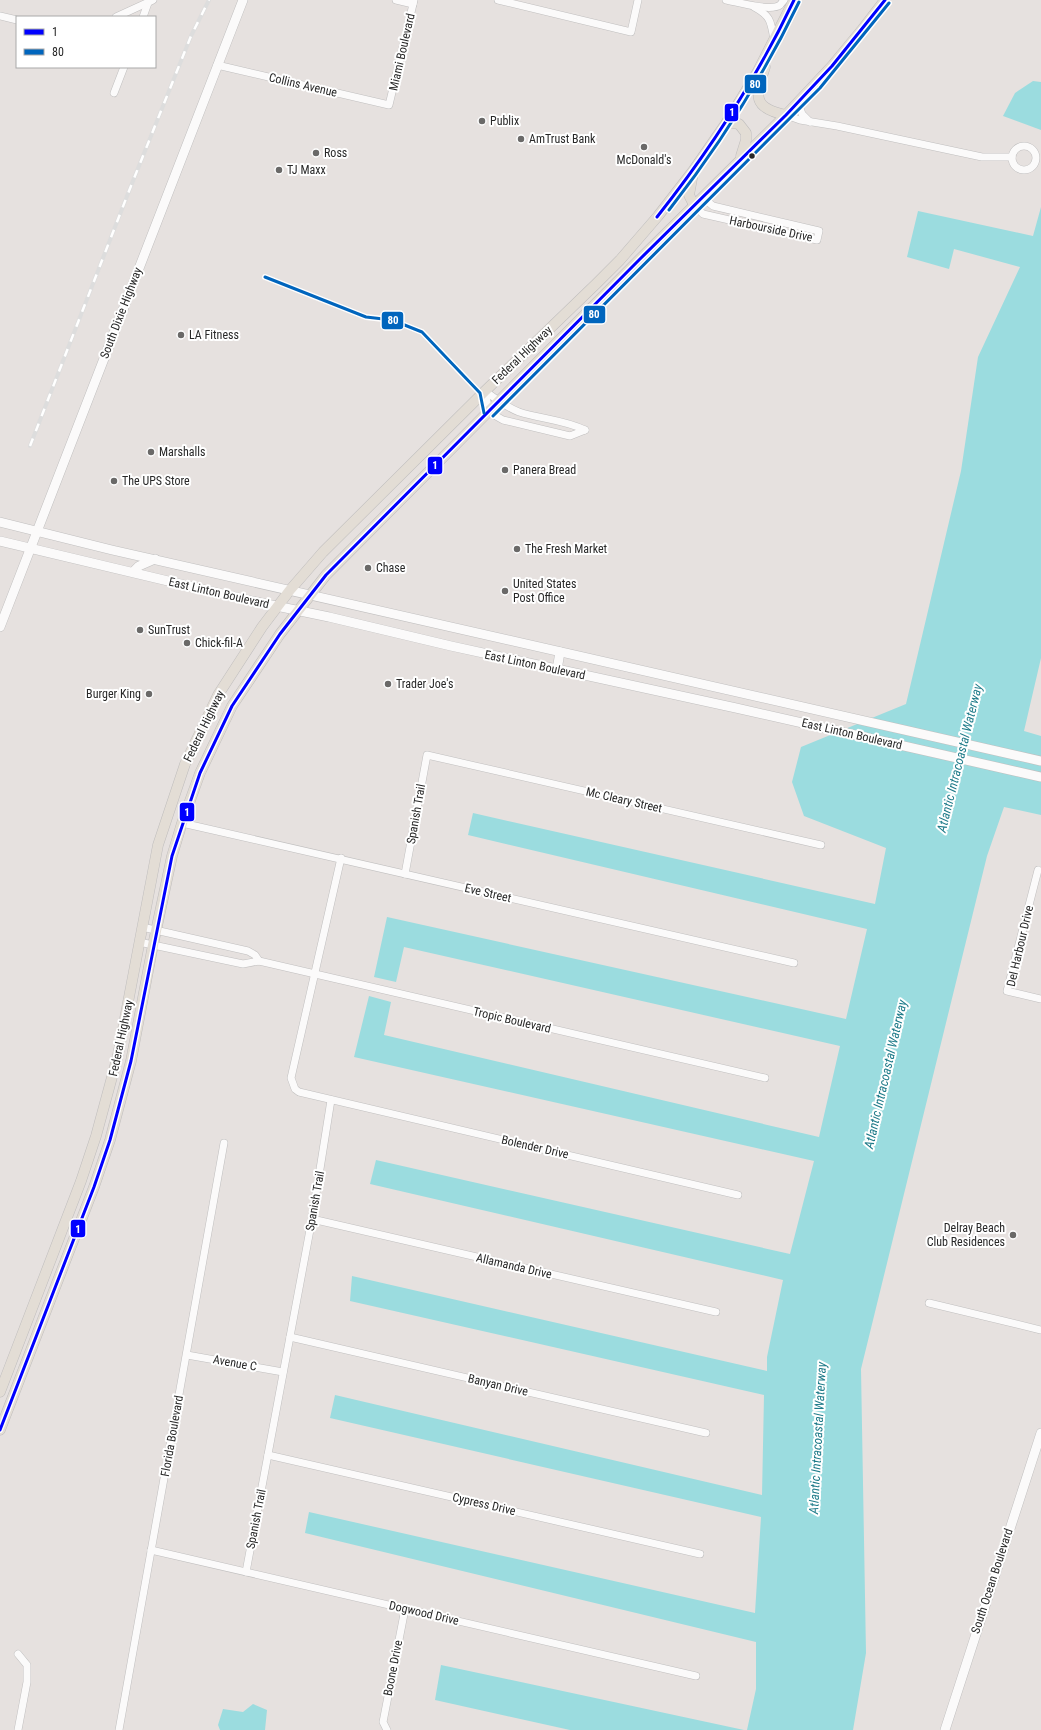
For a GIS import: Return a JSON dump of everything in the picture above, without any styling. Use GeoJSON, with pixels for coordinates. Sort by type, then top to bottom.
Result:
{"type":"FeatureCollection","features":[{"type":"Feature","properties":{"kind":"main road","name":"South Dixie Highway"},"geometry":{"type":"LineString","coordinates":[[0,627],[242,0]]}},
{"type":"Feature","properties":{"kind":"main road"},"geometry":{"type":"LineString","coordinates":[[786,115],[767,110],[761,104],[758,95],[759,85],[773,43],[794,0]]}},
{"type":"Feature","properties":{"kind":"main road","name":"Federal Highway"},"geometry":{"type":"LineString","coordinates":[[0,1430],[94,1187],[131,1062],[156,930],[171,862],[182,822],[203,766],[232,706],[263,657],[326,575],[740,158],[798,103],[848,47],[885,0]]}},
{"type":"Feature","properties":{"kind":"main road","name":"Federal Highway"},"geometry":{"type":"LineString","coordinates":[[0,1392],[81,1181],[107,1099],[121,1041],[158,845],[184,764],[222,689],[246,649],[277,606],[323,552],[485,391],[596,284],[648,227],[693,171],[727,122],[773,43]]}},
{"type":"Feature","properties":{"kind":"main road"},"geometry":{"type":"LineString","coordinates":[[727,122],[739,124],[746,132],[746,140],[740,158]]}},
{"type":"Feature","properties":{"kind":"main road"},"geometry":{"type":"LineString","coordinates":[[693,171],[689,195],[694,205]]}},
{"type":"Feature","properties":{"kind":"main road"},"geometry":{"type":"LineString","coordinates":[[640,259],[639,249],[648,227]]}},
{"type":"Feature","properties":{"kind":"main road","name":"East Linton Boulevard"},"geometry":{"type":"LineString","coordinates":[[0,522],[37,532],[1041,761]]}},
{"type":"Feature","properties":{"kind":"main road","name":"East Linton Boulevard"},"geometry":{"type":"LineString","coordinates":[[0,541],[133,572],[218,594],[1041,777]]}},
{"type":"Feature","properties":{"kind":"main road"},"geometry":{"type":"LineString","coordinates":[[133,572],[138,566],[155,559]]}},
{"type":"Feature","properties":{"kind":"main road"},"geometry":{"type":"LineString","coordinates":[[556,670],[560,652]]}},
{"type":"Feature","properties":{"kind":"main road"},"geometry":{"type":"LineString","coordinates":[[107,1099],[116,1116]]}},
{"type":"Feature","properties":{"kind":"main road","name":"South Ocean Boulevard"},"geometry":{"type":"LineString","coordinates":[[945,1730],[1041,1433]]}},
{"type":"Feature","properties":{"kind":"street"},"geometry":{"type":"LineString","coordinates":[[396,0],[414,2]]}},
{"type":"Feature","properties":{"kind":"street"},"geometry":{"type":"LineString","coordinates":[[498,0],[631,32],[638,0]]}},
{"type":"Feature","properties":{"kind":"street"},"geometry":{"type":"LineString","coordinates":[[726,0],[750,6],[763,12],[768,17],[773,43]]}},
{"type":"Feature","properties":{"kind":"street"},"geometry":{"type":"LineString","coordinates":[[750,6],[776,7],[781,5],[784,0]]}},
{"type":"Feature","properties":{"kind":"street"},"geometry":{"type":"LineString","coordinates":[[118,16],[151,1]]}},
{"type":"Feature","properties":{"kind":"street"},"geometry":{"type":"LineString","coordinates":[[144,16],[151,1]]}},
{"type":"Feature","properties":{"kind":"street","name":"Miami Boulevard"},"geometry":{"type":"LineString","coordinates":[[389,105],[414,2]]}},
{"type":"Feature","properties":{"kind":"street"},"geometry":{"type":"LineString","coordinates":[[0,16],[16,20]]}},
{"type":"Feature","properties":{"kind":"street","name":"Collins Avenue"},"geometry":{"type":"LineString","coordinates":[[217,65],[389,105]]}},
{"type":"Feature","properties":{"kind":"street"},"geometry":{"type":"LineString","coordinates":[[114,93],[124,68]]}},
{"type":"Feature","properties":{"kind":"street"},"geometry":{"type":"LineString","coordinates":[[798,103],[802,114],[810,122]]}},
{"type":"Feature","properties":{"kind":"street"},"geometry":{"type":"LineString","coordinates":[[786,115],[800,120],[837,126],[982,157],[1012,157]]}},
{"type":"Feature","properties":{"kind":"street","name":"Harbourside Drive"},"geometry":{"type":"LineString","coordinates":[[694,205],[704,214],[817,240],[819,231],[713,206],[702,197]]}},
{"type":"Feature","properties":{"kind":"street"},"geometry":{"type":"LineString","coordinates":[[485,391],[499,402],[520,412],[574,424],[585,430],[570,436],[504,420],[489,412],[485,391]]}},
{"type":"Feature","properties":{"kind":"street","name":"Mc Cleary Street"},"geometry":{"type":"LineString","coordinates":[[427,755],[821,845]]}},
{"type":"Feature","properties":{"kind":"street","name":"Spanish Trail"},"geometry":{"type":"LineString","coordinates":[[406,874],[427,755]]}},
{"type":"Feature","properties":{"kind":"street","name":"Eve Street"},"geometry":{"type":"LineString","coordinates":[[182,822],[794,963]]}},
{"type":"Feature","properties":{"kind":"street"},"geometry":{"type":"LineString","coordinates":[[332,1100],[299,1092],[295,1089],[291,1078],[341,858]]}},
{"type":"Feature","properties":{"kind":"street","name":"Del Harbour Drive"},"geometry":{"type":"LineString","coordinates":[[1038,870],[1008,991],[1041,999]]}},
{"type":"Feature","properties":{"kind":"street","name":"Tropic Boulevard"},"geometry":{"type":"LineString","coordinates":[[142,927],[248,951],[255,955],[259,961]]}},
{"type":"Feature","properties":{"kind":"street","name":"Tropic Boulevard"},"geometry":{"type":"LineString","coordinates":[[140,942],[242,964],[259,961],[765,1078]]}},
{"type":"Feature","properties":{"kind":"street","name":"Spanish Trail"},"geometry":{"type":"LineString","coordinates":[[246,1572],[312,1219],[332,1100]]}},
{"type":"Feature","properties":{"kind":"street","name":"Bolender Drive"},"geometry":{"type":"LineString","coordinates":[[332,1100],[738,1194]]}},
{"type":"Feature","properties":{"kind":"street","name":"Florida Boulevard"},"geometry":{"type":"LineString","coordinates":[[119,1730],[224,1143]]}},
{"type":"Feature","properties":{"kind":"street","name":"Allamanda Drive"},"geometry":{"type":"LineString","coordinates":[[312,1219],[716,1312]]}},
{"type":"Feature","properties":{"kind":"street"},"geometry":{"type":"LineString","coordinates":[[929,1303],[1041,1330]]}},
{"type":"Feature","properties":{"kind":"street","name":"Banyan Drive"},"geometry":{"type":"LineString","coordinates":[[290,1337],[706,1433]]}},
{"type":"Feature","properties":{"kind":"street","name":"Avenue C"},"geometry":{"type":"LineString","coordinates":[[186,1355],[283,1372]]}},
{"type":"Feature","properties":{"kind":"street","name":"Cypress Drive"},"geometry":{"type":"LineString","coordinates":[[268,1455],[700,1554]]}},
{"type":"Feature","properties":{"kind":"street","name":"Dogwood Drive"},"geometry":{"type":"LineString","coordinates":[[152,1550],[696,1676]]}},
{"type":"Feature","properties":{"kind":"street","name":"Boone Drive"},"geometry":{"type":"LineString","coordinates":[[386,1729],[384,1717],[404,1609]]}},
{"type":"Feature","properties":{"kind":"street"},"geometry":{"type":"LineString","coordinates":[[18,1654],[27,1665],[27,1682],[18,1730]]}},
{"type":"Feature","properties":{"kind":"water"},"geometry":{"type":"Polygon","coordinates":[[[1033,81],[1041,82],[1041,130],[1003,116],[1015,93],[1033,81]]]}},
{"type":"Feature","properties":{"kind":"water","name":"Atlantic Intracoastal Waterway"},"geometry":{"type":"Polygon","coordinates":[[[1041,207],[1041,658],[1024,731],[1041,736],[1041,815],[1004,807],[987,856],[861,1369],[866,1653],[853,1730],[747,1730],[756,1689],[756,1642],[305,1533],[309,1512],[755,1613],[761,1517],[330,1418],[335,1395],[762,1495],[764,1395],[350,1301],[352,1276],[767,1371],[767,1357],[783,1280],[370,1184],[376,1160],[790,1254],[814,1161],[354,1057],[369,996],[391,1002],[384,1035],[819,1137],[840,1046],[404,947],[396,982],[374,977],[387,917],[846,1019],[867,929],[468,835],[473,813],[875,904],[886,848],[804,816],[792,782],[801,747],[906,704],[961,471],[978,357],[1020,267],[954,249],[949,269],[907,257],[918,211],[1033,236],[1041,207]]]}},
{"type":"Feature","properties":{"kind":"water"},"geometry":{"type":"Polygon","coordinates":[[[441,1665],[744,1730],[570,1730],[435,1700],[441,1665]]]}},
{"type":"Feature","properties":{"kind":"water"},"geometry":{"type":"Polygon","coordinates":[[[253,1704],[267,1710],[265,1730],[220,1730],[218,1725],[223,1709],[243,1712],[253,1704]]]}},
{"type":"Feature","properties":{"kind":"railway"},"geometry":{"type":"LineString","coordinates":[[30,446],[191,36],[209,0]]}},
{"type":"Feature","properties":{"kind":"transit line","name":"1"},"geometry":{"type":"LineString","coordinates":[[657,217],[696,165],[732,112],[765,57],[794,0]]}},
{"type":"Feature","properties":{"kind":"transit line","name":"1"},"geometry":{"type":"LineString","coordinates":[[0,1430],[94,1187],[110,1140],[131,1061],[172,856],[200,773],[232,706],[280,634],[326,575],[640,259],[786,115],[832,66],[885,0]]}},
{"type":"Feature","properties":{"kind":"transit line","name":"80"},"geometry":{"type":"LineString","coordinates":[[669,210],[706,161],[740,110],[771,57],[799,2]]}},
{"type":"Feature","properties":{"kind":"transit line","name":"80"},"geometry":{"type":"LineString","coordinates":[[493,416],[820,88],[889,3]]}},
{"type":"Feature","properties":{"kind":"transit line","name":"80"},"geometry":{"type":"LineString","coordinates":[[265,277],[366,317],[392,320],[422,332],[480,393],[484,413]]}},
{"type":"Feature","properties":{"kind":"place","name":"Publix"},"geometry":{"type":"Point","coordinates":[482,121]}},
{"type":"Feature","properties":{"kind":"place","name":"AmTrust Bank"},"geometry":{"type":"Point","coordinates":[521,139]}},
{"type":"Feature","properties":{"kind":"place","name":"McDonald's"},"geometry":{"type":"Point","coordinates":[644,147]}},
{"type":"Feature","properties":{"kind":"place","name":"Ross"},"geometry":{"type":"Point","coordinates":[316,153]}},
{"type":"Feature","properties":{"kind":"place","name":"TJ Maxx"},"geometry":{"type":"Point","coordinates":[279,170]}},
{"type":"Feature","properties":{"kind":"place","name":"LA Fitness"},"geometry":{"type":"Point","coordinates":[181,335]}},
{"type":"Feature","properties":{"kind":"place","name":"Marshalls"},"geometry":{"type":"Point","coordinates":[151,452]}},
{"type":"Feature","properties":{"kind":"place","name":"Panera Bread"},"geometry":{"type":"Point","coordinates":[505,470]}},
{"type":"Feature","properties":{"kind":"place","name":"The UPS Store"},"geometry":{"type":"Point","coordinates":[114,481]}},
{"type":"Feature","properties":{"kind":"place","name":"The Fresh Market"},"geometry":{"type":"Point","coordinates":[517,549]}},
{"type":"Feature","properties":{"kind":"place","name":"Chase"},"geometry":{"type":"Point","coordinates":[368,568]}},
{"type":"Feature","properties":{"kind":"place","name":"United States Post Office"},"geometry":{"type":"Point","coordinates":[505,591]}},
{"type":"Feature","properties":{"kind":"place","name":"SunTrust"},"geometry":{"type":"Point","coordinates":[140,630]}},
{"type":"Feature","properties":{"kind":"place","name":"Chick-fil-A"},"geometry":{"type":"Point","coordinates":[187,643]}},
{"type":"Feature","properties":{"kind":"place","name":"Trader Joe's"},"geometry":{"type":"Point","coordinates":[388,684]}},
{"type":"Feature","properties":{"kind":"place","name":"Burger King"},"geometry":{"type":"Point","coordinates":[149,694]}},
{"type":"Feature","properties":{"kind":"place","name":"Delray Beach Club Residences"},"geometry":{"type":"Point","coordinates":[1013,1235]}}]}
